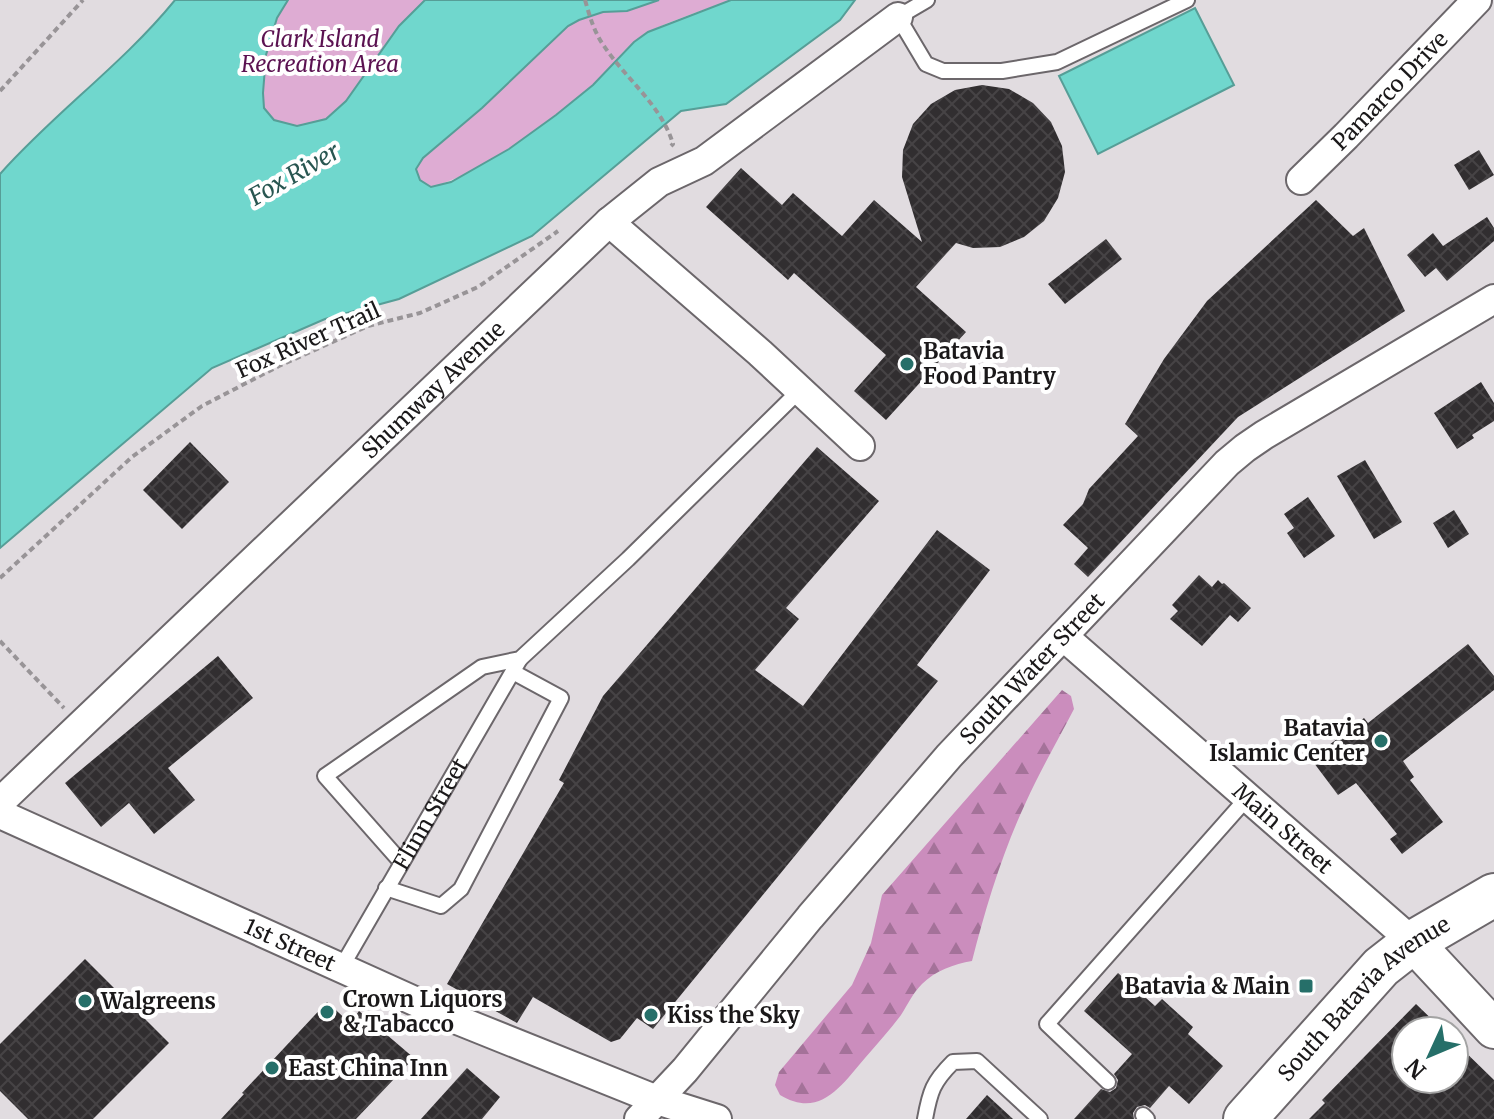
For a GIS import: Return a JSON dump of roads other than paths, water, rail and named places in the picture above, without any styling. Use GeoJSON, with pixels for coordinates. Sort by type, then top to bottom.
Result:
{"type":"FeatureCollection","features":[{"type":"Feature","properties":{"kind":"main road","name":"South Batavia Avenue"},"geometry":{"type":"LineString","coordinates":[[1245,1119],[1381,967],[1413,942],[1494,895]]}},
{"type":"Feature","properties":{"kind":"main road","name":"Main Street"},"geometry":{"type":"LineString","coordinates":[[1413,942],[1494,1029]]}},
{"type":"Feature","properties":{"kind":"street","name":"Pamarco Drive"},"geometry":{"type":"LineString","coordinates":[[1301,180],[1477,0]]}},
{"type":"Feature","properties":{"kind":"street","name":"Shumway Avenue"},"geometry":{"type":"LineString","coordinates":[[0,802],[609,222],[659,182],[704,161],[898,17]]}},
{"type":"Feature","properties":{"kind":"street"},"geometry":{"type":"LineString","coordinates":[[609,222],[860,446]]}},
{"type":"Feature","properties":{"kind":"street","name":"South Water Street"},"geometry":{"type":"LineString","coordinates":[[648,1109],[685,1070],[810,917],[939,767],[1227,463],[1264,435],[1494,299]]}},
{"type":"Feature","properties":{"kind":"street","name":"Main Street"},"geometry":{"type":"LineString","coordinates":[[1063,636],[1413,942]]}},
{"type":"Feature","properties":{"kind":"street","name":"1st Street"},"geometry":{"type":"LineString","coordinates":[[0,814],[648,1109],[717,1119]]}},
{"type":"Feature","properties":{"kind":"lane"},"geometry":{"type":"LineString","coordinates":[[927,0],[898,17],[926,64],[943,71],[1002,71],[1057,62],[1187,0]]}},
{"type":"Feature","properties":{"kind":"lane"},"geometry":{"type":"LineString","coordinates":[[517,666],[800,390]]}},
{"type":"Feature","properties":{"kind":"lane"},"geometry":{"type":"LineString","coordinates":[[386,888],[441,906],[461,889],[561,698],[517,666],[482,667],[325,776],[401,862]]}},
{"type":"Feature","properties":{"kind":"lane","name":"Flinn Street"},"geometry":{"type":"LineString","coordinates":[[341,968],[517,666]]}},
{"type":"Feature","properties":{"kind":"lane"},"geometry":{"type":"LineString","coordinates":[[1108,1082],[1047,1024],[1248,797]]}},
{"type":"Feature","properties":{"kind":"lane"},"geometry":{"type":"LineString","coordinates":[[925,1119],[929,1096],[938,1078],[953,1062],[977,1061],[1040,1119]]}},
{"type":"Feature","properties":{"kind":"water","name":"Fox River"},"geometry":{"type":"Polygon","coordinates":[[[175,0],[288,0],[277,18],[266,55],[264,108],[274,120],[297,126],[326,119],[346,101],[399,26],[425,0],[659,0],[627,11],[603,12],[568,26],[482,108],[423,158],[416,169],[420,180],[431,187],[451,182],[509,149],[593,85],[634,42],[648,32],[731,0],[855,0],[840,20],[726,104],[681,111],[532,236],[399,299],[325,319],[212,368],[0,548],[0,174],[133,46],[175,0]]]}},
{"type":"Feature","properties":{"kind":"water"},"geometry":{"type":"Polygon","coordinates":[[[1195,8],[1234,85],[1098,154],[1059,76],[1195,8]]]}},
{"type":"Feature","properties":{"kind":"place","name":"Batavia Food Pantry"},"geometry":{"type":"Point","coordinates":[907,364]}},
{"type":"Feature","properties":{"kind":"place","name":"Batavia Islamic Center"},"geometry":{"type":"Point","coordinates":[1381,741]}},
{"type":"Feature","properties":{"kind":"place","name":"Batavia & Main"},"geometry":{"type":"Point","coordinates":[1306,986]}},
{"type":"Feature","properties":{"kind":"place","name":"Walgreens"},"geometry":{"type":"Point","coordinates":[85,1001]}},
{"type":"Feature","properties":{"kind":"place","name":"Crown Liquors & Tabacco"},"geometry":{"type":"Point","coordinates":[327,1012]}},
{"type":"Feature","properties":{"kind":"place","name":"Kiss the Sky"},"geometry":{"type":"Point","coordinates":[651,1015]}},
{"type":"Feature","properties":{"kind":"place","name":"East China Inn"},"geometry":{"type":"Point","coordinates":[272,1068]}},
{"type":"Feature","properties":{"kind":"park label","name":"Clark Island Recreation Area"},"geometry":{"type":"Point","coordinates":[320,52]}}]}
